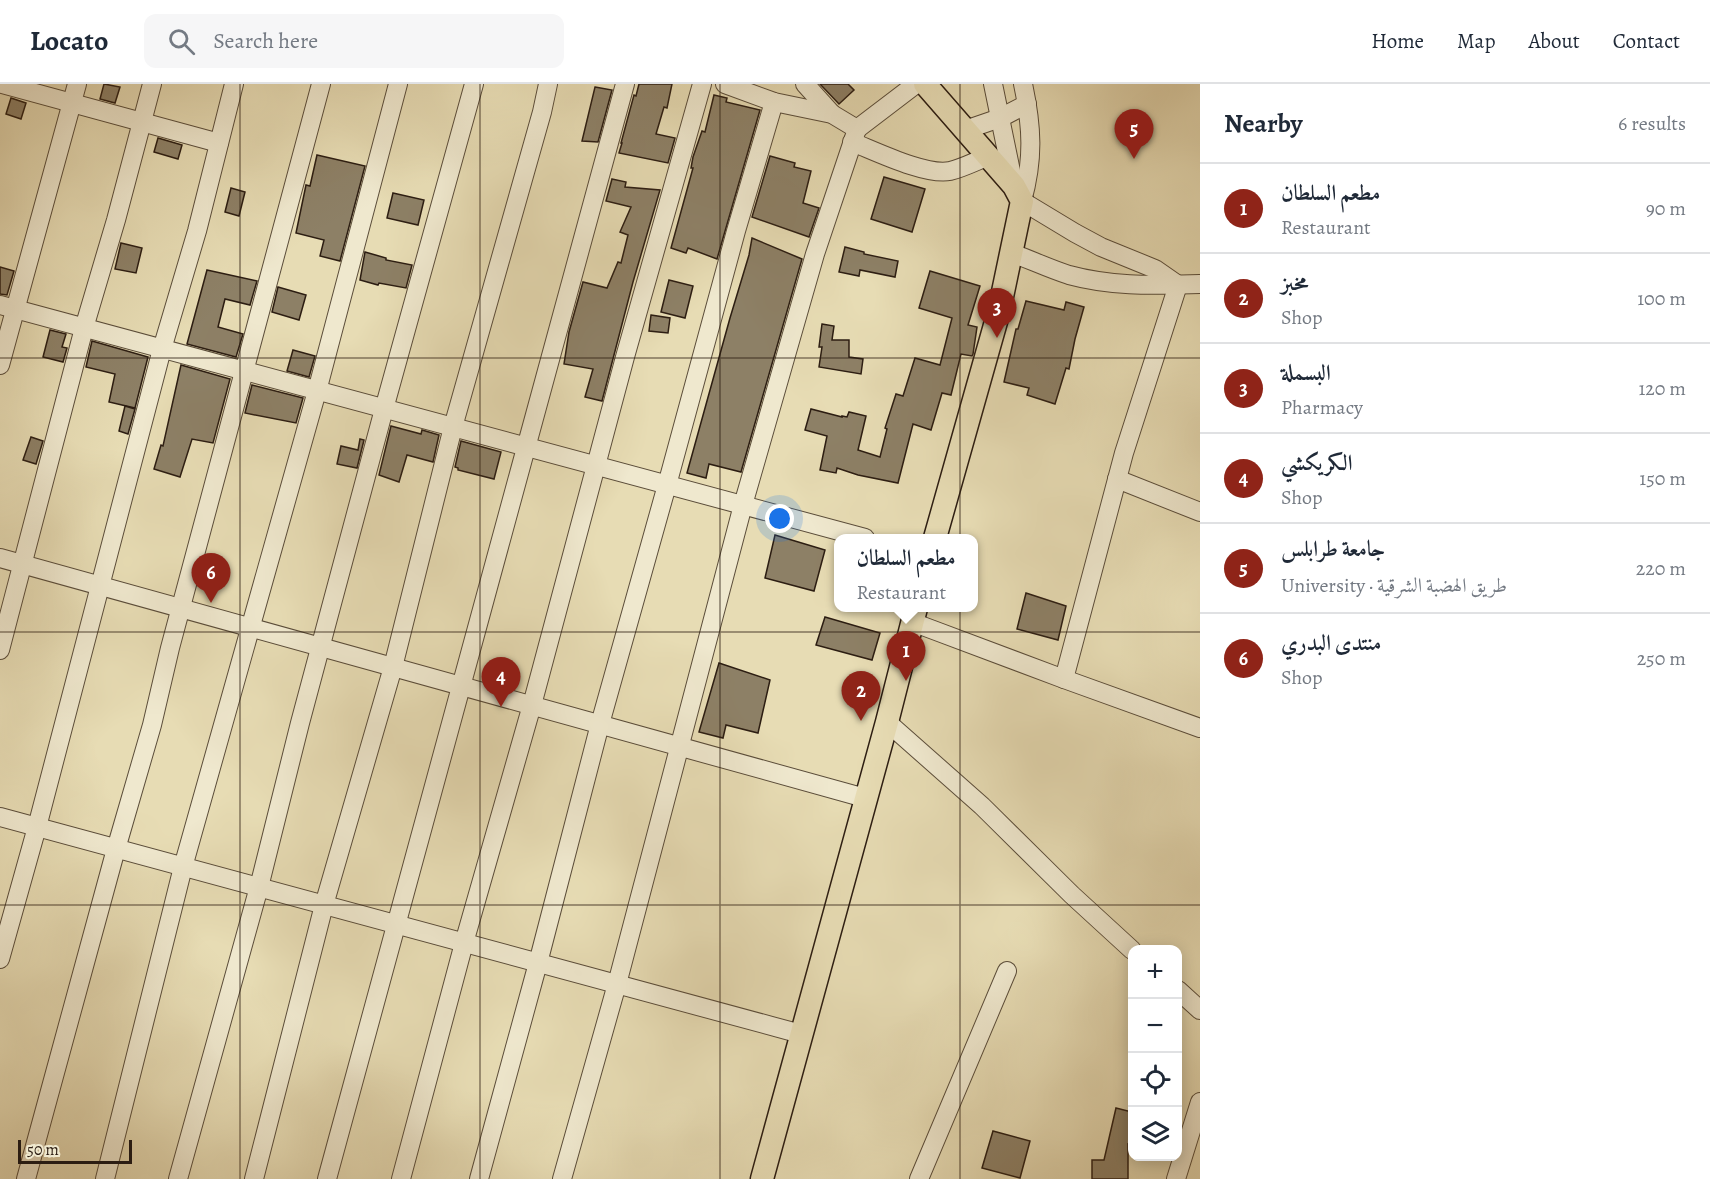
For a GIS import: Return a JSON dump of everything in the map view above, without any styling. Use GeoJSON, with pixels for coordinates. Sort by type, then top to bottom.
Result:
{"type":"FeatureCollection","features":[{"type":"Feature","properties":{"kind":"main road"},"geometry":{"type":"LineString","coordinates":[[925,84],[989,156],[1018,193],[1012,253],[999,311],[936,534]]}},
{"type":"Feature","properties":{"kind":"main road"},"geometry":{"type":"LineString","coordinates":[[762,1179],[914,615]]}},
{"type":"Feature","properties":{"kind":"street"},"geometry":{"type":"LineString","coordinates":[[0,94],[3,84],[219,143]]}},
{"type":"Feature","properties":{"kind":"street"},"geometry":{"type":"LineString","coordinates":[[0,364],[8,307],[77,84]]}},
{"type":"Feature","properties":{"kind":"street"},"geometry":{"type":"LineString","coordinates":[[0,650],[84,328],[116,220],[152,84]]}},
{"type":"Feature","properties":{"kind":"street"},"geometry":{"type":"LineString","coordinates":[[0,959],[37,827],[162,349],[197,231],[234,84]]}},
{"type":"Feature","properties":{"kind":"street"},"geometry":{"type":"LineString","coordinates":[[26,1179],[152,725],[321,84]]}},
{"type":"Feature","properties":{"kind":"street"},"geometry":{"type":"LineString","coordinates":[[105,1179],[183,867],[317,391],[398,84]]}},
{"type":"Feature","properties":{"kind":"street"},"geometry":{"type":"LineString","coordinates":[[178,1179],[259,887],[384,409],[474,84]]}},
{"type":"Feature","properties":{"kind":"street"},"geometry":{"type":"LineString","coordinates":[[254,1179],[324,905],[393,667],[453,427],[548,84]]}},
{"type":"Feature","properties":{"kind":"street"},"geometry":{"type":"LineString","coordinates":[[327,1179],[625,84]]}},
{"type":"Feature","properties":{"kind":"street"},"geometry":{"type":"LineString","coordinates":[[401,1179],[464,943],[532,705],[595,466],[702,84]]}},
{"type":"Feature","properties":{"kind":"street"},"geometry":{"type":"LineString","coordinates":[[725,84],[774,102],[832,114]]}},
{"type":"Feature","properties":{"kind":"street"},"geometry":{"type":"LineString","coordinates":[[805,84],[854,136],[899,161],[935,171],[949,171],[989,156]]}},
{"type":"Feature","properties":{"kind":"street"},"geometry":{"type":"LineString","coordinates":[[562,1179],[618,984],[743,506],[815,254],[854,136],[916,84]]}},
{"type":"Feature","properties":{"kind":"street"},"geometry":{"type":"LineString","coordinates":[[993,84],[1018,193],[1075,233],[1101,247],[1155,269],[1178,285]]}},
{"type":"Feature","properties":{"kind":"street"},"geometry":{"type":"LineString","coordinates":[[1018,193],[1027,184],[1031,142],[1023,84]]}},
{"type":"Feature","properties":{"kind":"street"},"geometry":{"type":"LineString","coordinates":[[479,1179],[600,724],[774,102]]}},
{"type":"Feature","properties":{"kind":"street"},"geometry":{"type":"LineString","coordinates":[[965,130],[1000,118],[1027,104]]}},
{"type":"Feature","properties":{"kind":"street"},"geometry":{"type":"LineString","coordinates":[[1012,253],[1066,274],[1090,280],[1155,286],[1200,284]]}},
{"type":"Feature","properties":{"kind":"street"},"geometry":{"type":"LineString","coordinates":[[1064,679],[1124,453],[1178,285]]}},
{"type":"Feature","properties":{"kind":"street"},"geometry":{"type":"LineString","coordinates":[[8,307],[850,534]]}},
{"type":"Feature","properties":{"kind":"street"},"geometry":{"type":"LineString","coordinates":[[1118,479],[1200,512]]}},
{"type":"Feature","properties":{"kind":"street"},"geometry":{"type":"LineString","coordinates":[[0,558],[865,798]]}},
{"type":"Feature","properties":{"kind":"street"},"geometry":{"type":"LineString","coordinates":[[914,615],[1064,679],[1200,728]]}},
{"type":"Feature","properties":{"kind":"street"},"geometry":{"type":"LineString","coordinates":[[887,722],[982,806],[1072,896],[1128,946]]}},
{"type":"Feature","properties":{"kind":"street"},"geometry":{"type":"LineString","coordinates":[[0,817],[801,1034]]}},
{"type":"Feature","properties":{"kind":"street"},"geometry":{"type":"LineString","coordinates":[[919,1179],[1007,971]]}},
{"type":"Feature","properties":{"kind":"street"},"geometry":{"type":"LineString","coordinates":[[1182,994],[1200,1010]]}},
{"type":"Feature","properties":{"kind":"street"},"geometry":{"type":"LineString","coordinates":[[1176,1179],[1200,1102]]}},
{"type":"Feature","properties":{"kind":"building"},"geometry":{"type":"Polygon","coordinates":[[[104,84],[120,87],[115,103],[100,99],[104,84]]]}},
{"type":"Feature","properties":{"kind":"building"},"geometry":{"type":"Polygon","coordinates":[[[639,84],[672,84],[667,108],[664,107],[656,134],[675,138],[668,163],[619,153],[639,84]]]}},
{"type":"Feature","properties":{"kind":"building"},"geometry":{"type":"Polygon","coordinates":[[[820,84],[848,84],[854,90],[839,104],[820,84]]]}},
{"type":"Feature","properties":{"kind":"building"},"geometry":{"type":"Polygon","coordinates":[[[595,87],[612,90],[598,142],[582,141],[595,87]]]}},
{"type":"Feature","properties":{"kind":"building"},"geometry":{"type":"Polygon","coordinates":[[[714,95],[727,98],[726,102],[760,110],[717,259],[688,248],[686,253],[671,248],[693,168],[691,168],[693,157],[702,131],[705,132],[714,95]]]}},
{"type":"Feature","properties":{"kind":"building"},"geometry":{"type":"Polygon","coordinates":[[[11,98],[26,103],[21,119],[6,114],[11,98]]]}},
{"type":"Feature","properties":{"kind":"building"},"geometry":{"type":"Polygon","coordinates":[[[158,138],[182,145],[178,159],[154,152],[158,138]]]}},
{"type":"Feature","properties":{"kind":"building"},"geometry":{"type":"Polygon","coordinates":[[[317,155],[365,166],[340,261],[320,256],[324,240],[296,233],[306,185],[310,186],[317,155]]]}},
{"type":"Feature","properties":{"kind":"building"},"geometry":{"type":"Polygon","coordinates":[[[770,156],[795,163],[794,167],[811,171],[803,203],[819,208],[809,237],[752,217],[770,156]]]}},
{"type":"Feature","properties":{"kind":"building"},"geometry":{"type":"Polygon","coordinates":[[[884,177],[925,189],[912,232],[871,219],[884,177]]]}},
{"type":"Feature","properties":{"kind":"building"},"geometry":{"type":"Polygon","coordinates":[[[612,179],[626,182],[625,187],[660,190],[602,401],[585,397],[593,369],[564,364],[569,332],[583,282],[607,288],[618,262],[621,263],[628,235],[620,232],[631,207],[606,201],[612,179]]]}},
{"type":"Feature","properties":{"kind":"building"},"geometry":{"type":"Polygon","coordinates":[[[231,188],[245,192],[239,216],[225,212],[231,188]]]}},
{"type":"Feature","properties":{"kind":"building"},"geometry":{"type":"Polygon","coordinates":[[[393,193],[424,200],[418,225],[387,218],[393,193]]]}},
{"type":"Feature","properties":{"kind":"building"},"geometry":{"type":"Polygon","coordinates":[[[752,238],[802,259],[741,472],[709,464],[706,478],[687,473],[752,238]]]}},
{"type":"Feature","properties":{"kind":"building"},"geometry":{"type":"Polygon","coordinates":[[[121,243],[142,248],[136,273],[115,269],[121,243]]]}},
{"type":"Feature","properties":{"kind":"building"},"geometry":{"type":"Polygon","coordinates":[[[845,247],[864,252],[864,254],[898,261],[895,277],[860,270],[859,276],[839,272],[845,247]]]}},
{"type":"Feature","properties":{"kind":"building"},"geometry":{"type":"Polygon","coordinates":[[[365,252],[386,258],[386,260],[412,265],[406,288],[379,283],[378,285],[360,280],[365,252]]]}},
{"type":"Feature","properties":{"kind":"building"},"geometry":{"type":"Polygon","coordinates":[[[0,267],[14,271],[7,295],[0,294],[0,267]]]}},
{"type":"Feature","properties":{"kind":"building"},"geometry":{"type":"Polygon","coordinates":[[[207,270],[257,281],[250,305],[225,299],[218,327],[243,334],[236,357],[187,344],[207,270]]]}},
{"type":"Feature","properties":{"kind":"building"},"geometry":{"type":"Polygon","coordinates":[[[930,271],[980,286],[968,325],[977,327],[973,354],[972,356],[961,354],[951,395],[942,393],[931,430],[913,424],[898,483],[837,468],[836,473],[820,470],[827,436],[805,430],[811,409],[842,417],[847,417],[849,412],[866,416],[858,450],[880,457],[887,429],[885,428],[896,394],[903,396],[915,358],[940,365],[952,318],[919,308],[930,271]]]}},
{"type":"Feature","properties":{"kind":"building"},"geometry":{"type":"Polygon","coordinates":[[[669,280],[693,286],[685,318],[661,312],[669,280]]]}},
{"type":"Feature","properties":{"kind":"building"},"geometry":{"type":"Polygon","coordinates":[[[278,287],[306,295],[299,320],[272,312],[278,287]]]}},
{"type":"Feature","properties":{"kind":"building"},"geometry":{"type":"Polygon","coordinates":[[[1026,301],[1064,310],[1066,302],[1084,307],[1069,369],[1066,368],[1055,404],[1027,395],[1029,388],[1004,382],[1016,329],[1018,329],[1026,301]]]}},
{"type":"Feature","properties":{"kind":"building"},"geometry":{"type":"Polygon","coordinates":[[[651,315],[670,318],[668,333],[649,331],[651,315]]]}},
{"type":"Feature","properties":{"kind":"building"},"geometry":{"type":"Polygon","coordinates":[[[822,324],[834,326],[832,340],[849,340],[849,357],[863,359],[861,374],[819,367],[822,324]]]}},
{"type":"Feature","properties":{"kind":"building"},"geometry":{"type":"Polygon","coordinates":[[[50,330],[66,334],[62,347],[67,348],[63,362],[43,357],[50,330]]]}},
{"type":"Feature","properties":{"kind":"building"},"geometry":{"type":"Polygon","coordinates":[[[92,341],[148,357],[135,408],[109,402],[115,374],[86,367],[92,341]]]}},
{"type":"Feature","properties":{"kind":"building"},"geometry":{"type":"Polygon","coordinates":[[[293,350],[315,356],[309,377],[287,371],[293,350]]]}},
{"type":"Feature","properties":{"kind":"building"},"geometry":{"type":"Polygon","coordinates":[[[181,365],[230,379],[213,443],[192,439],[180,477],[154,469],[161,445],[163,446],[181,365]]]}},
{"type":"Feature","properties":{"kind":"building"},"geometry":{"type":"Polygon","coordinates":[[[252,385],[303,398],[296,423],[245,413],[252,385]]]}},
{"type":"Feature","properties":{"kind":"building"},"geometry":{"type":"Polygon","coordinates":[[[125,406],[135,409],[128,434],[119,431],[125,406]]]}},
{"type":"Feature","properties":{"kind":"building"},"geometry":{"type":"Polygon","coordinates":[[[391,426],[421,434],[422,430],[439,435],[433,462],[407,455],[399,482],[379,475],[391,426]]]}},
{"type":"Feature","properties":{"kind":"building"},"geometry":{"type":"Polygon","coordinates":[[[31,437],[43,441],[36,464],[23,460],[31,437]]]}},
{"type":"Feature","properties":{"kind":"building"},"geometry":{"type":"Polygon","coordinates":[[[360,439],[364,440],[357,468],[337,464],[341,446],[358,450],[360,439]]]}},
{"type":"Feature","properties":{"kind":"building"},"geometry":{"type":"Polygon","coordinates":[[[461,441],[501,452],[494,479],[458,470],[455,467],[461,441]]]}},
{"type":"Feature","properties":{"kind":"building"},"geometry":{"type":"Polygon","coordinates":[[[775,535],[825,550],[814,591],[765,578],[775,535]]]}},
{"type":"Feature","properties":{"kind":"building"},"geometry":{"type":"Polygon","coordinates":[[[1026,593],[1066,606],[1058,640],[1017,629],[1026,593]]]}},
{"type":"Feature","properties":{"kind":"building"},"geometry":{"type":"Polygon","coordinates":[[[825,617],[880,633],[872,660],[816,645],[825,617]]]}},
{"type":"Feature","properties":{"kind":"building"},"geometry":{"type":"Polygon","coordinates":[[[719,663],[770,680],[758,733],[726,725],[723,738],[699,732],[719,663]]]}},
{"type":"Feature","properties":{"kind":"building"},"geometry":{"type":"Polygon","coordinates":[[[1116,1108],[1128,1111],[1128,1179],[1092,1179],[1092,1160],[1104,1160],[1116,1108]]]}},
{"type":"Feature","properties":{"kind":"building"},"geometry":{"type":"Polygon","coordinates":[[[993,1131],[1030,1141],[1020,1178],[982,1168],[993,1131]]]}},
{"type":"Feature","properties":{"kind":"place","name":"جامعة طرابلس"},"geometry":{"type":"Point","coordinates":[1134,159]}},
{"type":"Feature","properties":{"kind":"place","name":"البسملة"},"geometry":{"type":"Point","coordinates":[997,338]}},
{"type":"Feature","properties":{"kind":"place","name":"منتدى البدري"},"geometry":{"type":"Point","coordinates":[211,603]}},
{"type":"Feature","properties":{"kind":"place","name":"مطعم السلطان"},"geometry":{"type":"Point","coordinates":[906,681]}},
{"type":"Feature","properties":{"kind":"place","name":"الكريكشي"},"geometry":{"type":"Point","coordinates":[501,707]}},
{"type":"Feature","properties":{"kind":"place","name":"مخبز"},"geometry":{"type":"Point","coordinates":[861,721]}}]}
